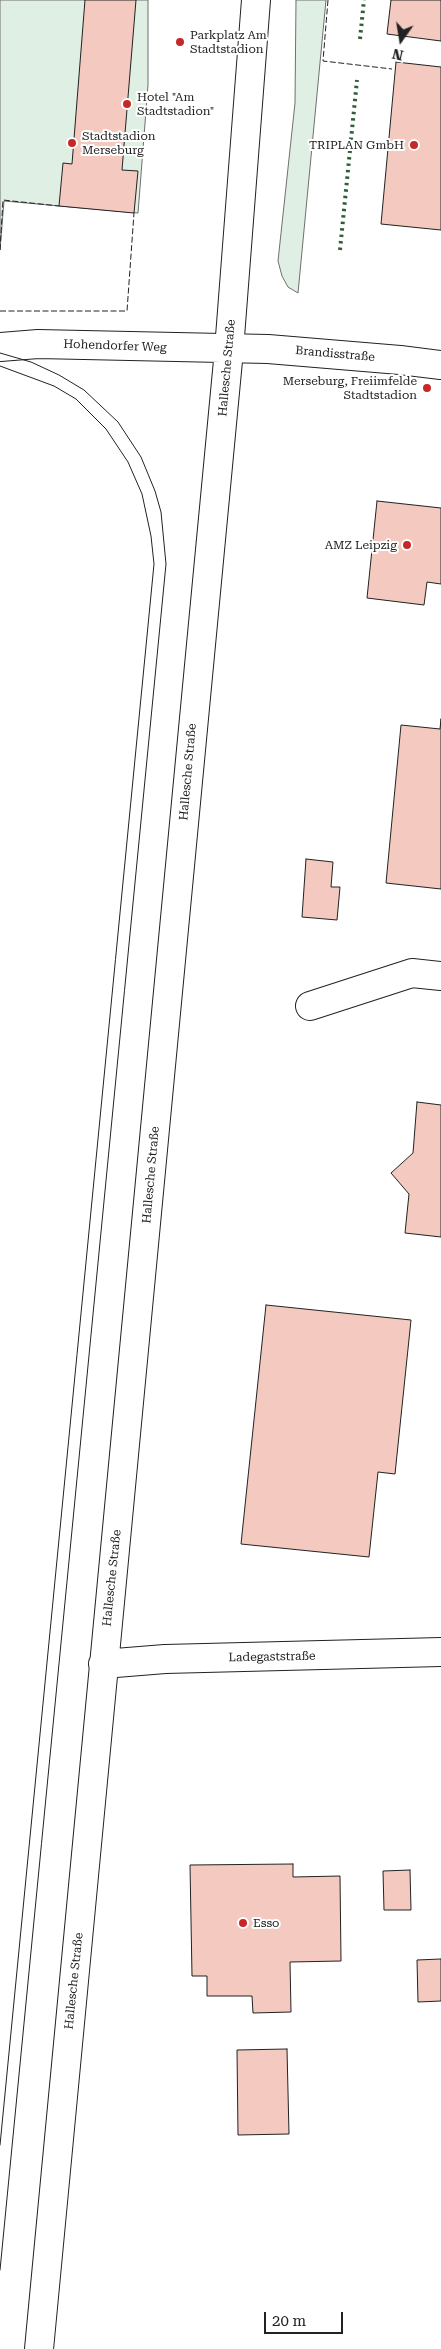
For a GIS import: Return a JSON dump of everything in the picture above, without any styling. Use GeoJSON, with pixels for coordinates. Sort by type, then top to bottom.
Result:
{"type":"FeatureCollection","features":[{"type":"Feature","properties":{"kind":"street","name":"Hallesche Straße"},"geometry":{"type":"LineString","coordinates":[[39,2349],[229,350],[256,0]]}},
{"type":"Feature","properties":{"kind":"street","name":"Hohendorfer Weg"},"geometry":{"type":"LineString","coordinates":[[0,347],[38,344],[229,350]]}},
{"type":"Feature","properties":{"kind":"street","name":"Brandisstraße"},"geometry":{"type":"LineString","coordinates":[[229,350],[295,351],[441,365]]}},
{"type":"Feature","properties":{"kind":"street"},"geometry":{"type":"LineString","coordinates":[[310,1006],[412,973],[441,976]]}},
{"type":"Feature","properties":{"kind":"street","name":"Ladegaststraße"},"geometry":{"type":"LineString","coordinates":[[104,1664],[165,1659],[441,1652]]}},
{"type":"Feature","properties":{"kind":"green space","name":"Stadtstadion Merseburg"},"geometry":{"type":"Polygon","coordinates":[[[0,0],[148,0],[148,85],[138,213],[4,201],[0,250],[0,0]]]}},
{"type":"Feature","properties":{"kind":"green space"},"geometry":{"type":"Polygon","coordinates":[[[296,0],[326,0],[298,293],[288,287],[282,276],[278,261],[295,103],[296,0]]]}},
{"type":"Feature","properties":{"kind":"building","name":"Hotel \"Am Stadtstadion\""},"geometry":{"type":"Polygon","coordinates":[[[85,0],[136,0],[122,170],[138,171],[134,213],[59,206],[63,163],[72,164],[85,0]]]}},
{"type":"Feature","properties":{"kind":"building"},"geometry":{"type":"Polygon","coordinates":[[[391,0],[441,0],[441,41],[387,34],[391,0]]]}},
{"type":"Feature","properties":{"kind":"building","name":"TRIPLAN GmbH"},"geometry":{"type":"Polygon","coordinates":[[[396,62],[441,67],[441,230],[381,224],[396,62]]]}},
{"type":"Feature","properties":{"kind":"building","name":"AMZ Leipzig"},"geometry":{"type":"Polygon","coordinates":[[[377,501],[441,508],[441,584],[427,582],[424,605],[367,598],[377,501]]]}},
{"type":"Feature","properties":{"kind":"building"},"geometry":{"type":"Polygon","coordinates":[[[441,719],[441,889],[386,883],[401,725],[440,729],[441,719]]]}},
{"type":"Feature","properties":{"kind":"building"},"geometry":{"type":"Polygon","coordinates":[[[306,859],[333,862],[331,887],[340,887],[337,920],[302,917],[306,859]]]}},
{"type":"Feature","properties":{"kind":"building"},"geometry":{"type":"Polygon","coordinates":[[[417,1102],[441,1105],[441,1237],[405,1233],[409,1194],[391,1173],[413,1153],[417,1102]]]}},
{"type":"Feature","properties":{"kind":"building"},"geometry":{"type":"Polygon","coordinates":[[[266,1305],[411,1320],[395,1474],[378,1472],[369,1557],[241,1544],[266,1305]]]}},
{"type":"Feature","properties":{"kind":"building"},"geometry":{"type":"Polygon","coordinates":[[[293,1864],[293,1877],[340,1876],[341,1961],[290,1962],[291,2012],[253,2013],[252,1996],[207,1996],[207,1976],[192,1976],[190,1865],[293,1864]]]}},
{"type":"Feature","properties":{"kind":"building"},"geometry":{"type":"Polygon","coordinates":[[[410,1870],[411,1910],[384,1910],[383,1871],[410,1870]]]}},
{"type":"Feature","properties":{"kind":"building"},"geometry":{"type":"Polygon","coordinates":[[[441,1959],[441,2001],[418,2002],[417,1960],[441,1959]]]}},
{"type":"Feature","properties":{"kind":"building"},"geometry":{"type":"Polygon","coordinates":[[[287,2049],[289,2134],[238,2135],[237,2050],[287,2049]]]}},
{"type":"Feature","properties":{"kind":"tram line"},"geometry":{"type":"LineString","coordinates":[[0,353],[31,362],[59,375],[84,390],[118,422],[141,457],[155,491],[161,512],[166,564],[0,2270]]}},
{"type":"Feature","properties":{"kind":"tram line"},"geometry":{"type":"LineString","coordinates":[[0,366],[54,386],[76,399],[106,429],[128,462],[142,494],[151,536],[154,564],[0,2145]]}},
{"type":"Feature","properties":{"kind":"hedge"},"geometry":{"type":"LineString","coordinates":[[360,39],[364,0]]}},
{"type":"Feature","properties":{"kind":"hedge"},"geometry":{"type":"LineString","coordinates":[[340,250],[357,80]]}},
{"type":"Feature","properties":{"kind":"fence"},"geometry":{"type":"LineString","coordinates":[[328,0],[323,61],[392,69]]}},
{"type":"Feature","properties":{"kind":"fence"},"geometry":{"type":"LineString","coordinates":[[0,250],[3,200],[59,206]]}},
{"type":"Feature","properties":{"kind":"fence"},"geometry":{"type":"LineString","coordinates":[[0,311],[127,311],[134,213]]}},
{"type":"Feature","properties":{"kind":"place","name":"Parkplatz Am Stadtstadion"},"geometry":{"type":"Point","coordinates":[180,42]}},
{"type":"Feature","properties":{"kind":"place","name":"Hotel \"Am Stadtstadion\""},"geometry":{"type":"Point","coordinates":[127,104]}},
{"type":"Feature","properties":{"kind":"place","name":"Stadtstadion Merseburg"},"geometry":{"type":"Point","coordinates":[72,143]}},
{"type":"Feature","properties":{"kind":"place","name":"TRIPLAN GmbH"},"geometry":{"type":"Point","coordinates":[414,145]}},
{"type":"Feature","properties":{"kind":"place","name":"Merseburg, Freiimfelde Stadtstadion"},"geometry":{"type":"Point","coordinates":[427,388]}},
{"type":"Feature","properties":{"kind":"place","name":"AMZ Leipzig"},"geometry":{"type":"Point","coordinates":[407,545]}},
{"type":"Feature","properties":{"kind":"place","name":"Esso"},"geometry":{"type":"Point","coordinates":[243,1923]}}]}
